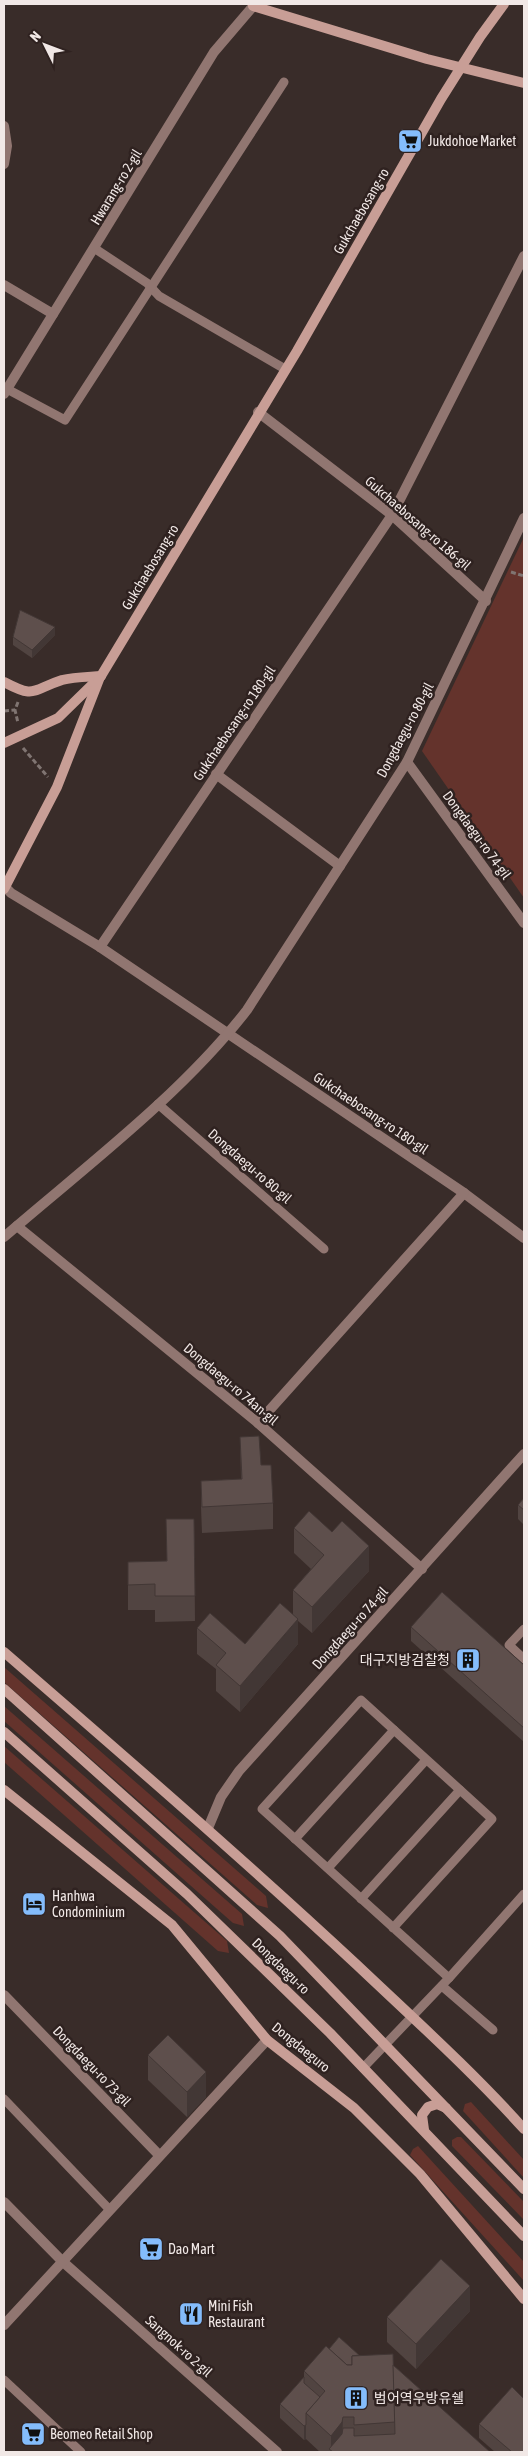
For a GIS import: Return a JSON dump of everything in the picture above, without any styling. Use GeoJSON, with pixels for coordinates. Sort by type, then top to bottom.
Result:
{"type":"FeatureCollection","features":[{"type":"Feature","properties":{"kind":"main road","name":"Gukchaebosang-ro"},"geometry":{"type":"LineString","coordinates":[[4,743],[58,718],[101,676],[285,369],[462,66],[504,4]]}},
{"type":"Feature","properties":{"kind":"main road"},"geometry":{"type":"LineString","coordinates":[[254,5],[427,59],[462,66],[524,83]]}},
{"type":"Feature","properties":{"kind":"main road"},"geometry":{"type":"LineString","coordinates":[[4,682],[23,692],[35,692],[62,680],[101,676],[57,787],[5,888]]}},
{"type":"Feature","properties":{"kind":"main road"},"geometry":{"type":"LineString","coordinates":[[4,1652],[208,1828],[454,2056],[524,2129]]}},
{"type":"Feature","properties":{"kind":"main road","name":"Dongdaegu-ro"},"geometry":{"type":"LineString","coordinates":[[4,1689],[280,1936],[455,2115],[524,2189]]}},
{"type":"Feature","properties":{"kind":"main road","name":"Dongdaegu-ro"},"geometry":{"type":"LineString","coordinates":[[4,1732],[187,1894],[330,2033],[524,2236]]}},
{"type":"Feature","properties":{"kind":"main road","name":"Dongdaeguro"},"geometry":{"type":"LineString","coordinates":[[4,1790],[172,1925],[267,2040],[354,2108],[413,2167],[524,2299]]}},
{"type":"Feature","properties":{"kind":"main road"},"geometry":{"type":"LineString","coordinates":[[428,2137],[421,2120],[428,2107],[442,2105],[455,2115]]}},
{"type":"Feature","properties":{"kind":"street","name":"Hwarang-ro 2-gil"},"geometry":{"type":"LineString","coordinates":[[5,391],[214,52],[254,5]]}},
{"type":"Feature","properties":{"kind":"street"},"geometry":{"type":"LineString","coordinates":[[4,126],[7,146],[4,164]]}},
{"type":"Feature","properties":{"kind":"street","name":"Gukchaebosang-ro 180-gil"},"geometry":{"type":"LineString","coordinates":[[100,947],[392,516],[524,256]]}},
{"type":"Feature","properties":{"kind":"street"},"geometry":{"type":"LineString","coordinates":[[4,284],[53,314]]}},
{"type":"Feature","properties":{"kind":"street","name":"Gukchaebosang-ro 186-gil"},"geometry":{"type":"LineString","coordinates":[[258,412],[392,516],[486,601]]}},
{"type":"Feature","properties":{"kind":"street"},"geometry":{"type":"LineString","coordinates":[[486,601],[524,518]]}},
{"type":"Feature","properties":{"kind":"street","name":"Dongdaegu-ro 80-gil"},"geometry":{"type":"LineString","coordinates":[[4,1237],[158,1104],[229,1034],[247,1010],[407,762],[486,601]]}},
{"type":"Feature","properties":{"kind":"street","name":"Dongdaegu-ro 74-gil"},"geometry":{"type":"LineString","coordinates":[[407,762],[524,923]]}},
{"type":"Feature","properties":{"kind":"street"},"geometry":{"type":"LineString","coordinates":[[216,774],[340,866]]}},
{"type":"Feature","properties":{"kind":"street","name":"Gukchaebosang-ro 180-gil"},"geometry":{"type":"LineString","coordinates":[[5,888],[100,947],[464,1193],[524,1238]]}},
{"type":"Feature","properties":{"kind":"street"},"geometry":{"type":"LineString","coordinates":[[258,1423],[464,1193]]}},
{"type":"Feature","properties":{"kind":"street","name":"Dongdaegu-ro 74an-gil"},"geometry":{"type":"LineString","coordinates":[[17,1226],[258,1423],[422,1569]]}},
{"type":"Feature","properties":{"kind":"street","name":"Dongdaegu-ro 74-gil"},"geometry":{"type":"LineString","coordinates":[[208,1828],[221,1797],[239,1771],[524,1454]]}},
{"type":"Feature","properties":{"kind":"street","name":"Dongdaegu-ro 73-gil"},"geometry":{"type":"LineString","coordinates":[[4,1995],[159,2155]]}},
{"type":"Feature","properties":{"kind":"street"},"geometry":{"type":"LineString","coordinates":[[5,2321],[267,2040]]}},
{"type":"Feature","properties":{"kind":"street"},"geometry":{"type":"LineString","coordinates":[[4,2202],[62,2261]]}},
{"type":"Feature","properties":{"kind":"street","name":"Sangnok-ro 2-gil"},"geometry":{"type":"LineString","coordinates":[[62,2261],[277,2452]]}},
{"type":"Feature","properties":{"kind":"lane"},"geometry":{"type":"LineString","coordinates":[[151,288],[284,82]]}},
{"type":"Feature","properties":{"kind":"lane"},"geometry":{"type":"LineString","coordinates":[[94,248],[151,288],[159,296],[285,369]]}},
{"type":"Feature","properties":{"kind":"lane","name":"Hwarang-ro 2-gil"},"geometry":{"type":"LineString","coordinates":[[5,391],[65,420],[151,288]]}},
{"type":"Feature","properties":{"kind":"lane","name":"Dongdaegu-ro 80-gil"},"geometry":{"type":"LineString","coordinates":[[158,1104],[324,1249]]}},
{"type":"Feature","properties":{"kind":"lane"},"geometry":{"type":"LineString","coordinates":[[524,1629],[509,1646],[524,1659]]}},
{"type":"Feature","properties":{"kind":"lane"},"geometry":{"type":"LineString","coordinates":[[393,1928],[492,1819],[361,1700],[262,1809],[296,1839],[361,1899],[393,1928],[449,1978]]}},
{"type":"Feature","properties":{"kind":"lane"},"geometry":{"type":"LineString","coordinates":[[296,1839],[394,1730]]}},
{"type":"Feature","properties":{"kind":"lane"},"geometry":{"type":"LineString","coordinates":[[328,1868],[426,1760]]}},
{"type":"Feature","properties":{"kind":"lane"},"geometry":{"type":"LineString","coordinates":[[361,1899],[460,1790]]}},
{"type":"Feature","properties":{"kind":"lane"},"geometry":{"type":"LineString","coordinates":[[363,2068],[442,1986],[524,1894]]}},
{"type":"Feature","properties":{"kind":"lane"},"geometry":{"type":"LineString","coordinates":[[442,1986],[493,2030]]}},
{"type":"Feature","properties":{"kind":"lane"},"geometry":{"type":"LineString","coordinates":[[4,2099],[109,2209]]}},
{"type":"Feature","properties":{"kind":"lane"},"geometry":{"type":"LineString","coordinates":[[4,2380],[81,2452]]}},
{"type":"Feature","properties":{"kind":"path"},"geometry":{"type":"LineString","coordinates":[[4,711],[15,710]]}},
{"type":"Feature","properties":{"kind":"shaded area"},"geometry":{"type":"Polygon","coordinates":[[[524,537],[524,898],[422,751],[524,537]]]}},
{"type":"Feature","properties":{"kind":"shaded area"},"geometry":{"type":"Polygon","coordinates":[[[4,1667],[266,1896],[268,1908],[257,1905],[4,1682],[4,1667]]]}},
{"type":"Feature","properties":{"kind":"shaded area"},"geometry":{"type":"Polygon","coordinates":[[[4,1706],[242,1914],[244,1926],[233,1923],[4,1721],[4,1706]]]}},
{"type":"Feature","properties":{"kind":"shaded area"},"geometry":{"type":"Polygon","coordinates":[[[4,1746],[227,1941],[229,1953],[218,1951],[4,1762],[4,1746]]]}},
{"type":"Feature","properties":{"kind":"shaded area"},"geometry":{"type":"Polygon","coordinates":[[[471,2102],[524,2160],[524,2178],[463,2111],[465,2104],[471,2102]]]}},
{"type":"Feature","properties":{"kind":"shaded area"},"geometry":{"type":"Polygon","coordinates":[[[461,2137],[524,2202],[524,2220],[452,2146],[452,2140],[461,2137]]]}},
{"type":"Feature","properties":{"kind":"shaded area"},"geometry":{"type":"Polygon","coordinates":[[[418,2146],[524,2262],[524,2281],[410,2155],[413,2149],[418,2146]]]}},
{"type":"Feature","properties":{"kind":"building"},"geometry":{"type":"Polygon","coordinates":[[[20,610],[55,627],[32,650],[13,637],[20,610]]]}},
{"type":"Feature","properties":{"kind":"building"},"geometry":{"type":"Polygon","coordinates":[[[259,1436],[261,1465],[271,1465],[273,1503],[202,1507],[201,1481],[242,1479],[240,1437],[259,1436]]]}},
{"type":"Feature","properties":{"kind":"building"},"geometry":{"type":"Polygon","coordinates":[[[524,1498],[524,1510],[518,1505],[524,1498]]]}},
{"type":"Feature","properties":{"kind":"building"},"geometry":{"type":"Polygon","coordinates":[[[309,1511],[332,1532],[342,1521],[369,1546],[312,1607],[293,1590],[324,1555],[294,1528],[309,1511]]]}},
{"type":"Feature","properties":{"kind":"building"},"geometry":{"type":"Polygon","coordinates":[[[166,1519],[194,1519],[195,1596],[155,1596],[155,1584],[128,1585],[128,1562],[167,1561],[166,1519]]]}},
{"type":"Feature","properties":{"kind":"building","name":"대구지방검찰청"},"geometry":{"type":"Polygon","coordinates":[[[442,1592],[524,1665],[524,1728],[411,1627],[442,1592]]]}},
{"type":"Feature","properties":{"kind":"building"},"geometry":{"type":"Polygon","coordinates":[[[280,1603],[298,1619],[240,1686],[216,1665],[226,1653],[197,1628],[210,1613],[245,1644],[280,1603]]]}},
{"type":"Feature","properties":{"kind":"building"},"geometry":{"type":"Polygon","coordinates":[[[168,2035],[206,2072],[187,2092],[148,2055],[168,2035]]]}},
{"type":"Feature","properties":{"kind":"building"},"geometry":{"type":"Polygon","coordinates":[[[441,2259],[470,2286],[416,2344],[387,2317],[441,2259]]]}},
{"type":"Feature","properties":{"kind":"building"},"geometry":{"type":"Polygon","coordinates":[[[339,2337],[359,2355],[352,2356],[352,2365],[347,2365],[329,2349],[339,2337]]]}},
{"type":"Feature","properties":{"kind":"building"},"geometry":{"type":"Polygon","coordinates":[[[326,2346],[347,2365],[352,2365],[352,2356],[393,2354],[395,2422],[354,2425],[354,2417],[343,2417],[342,2422],[331,2436],[306,2413],[325,2391],[304,2371],[326,2346]]]}},
{"type":"Feature","properties":{"kind":"building"},"geometry":{"type":"Polygon","coordinates":[[[393,2365],[490,2452],[333,2452],[329,2449],[342,2434],[343,2428],[354,2428],[354,2436],[395,2434],[393,2365]]]}},
{"type":"Feature","properties":{"kind":"building"},"geometry":{"type":"Polygon","coordinates":[[[304,2377],[304,2383],[320,2397],[306,2413],[306,2425],[304,2426],[280,2404],[304,2377]]]}},
{"type":"Feature","properties":{"kind":"building","name":"범어역우방유쉘"},"geometry":{"type":"Polygon","coordinates":[[[512,2387],[524,2399],[524,2452],[512,2452],[479,2424],[512,2387]]]}},
{"type":"Feature","properties":{"kind":"place","name":"Jukdohoe Market"},"geometry":{"type":"Point","coordinates":[410,141]}},
{"type":"Feature","properties":{"kind":"place","name":"대구지방검찰청"},"geometry":{"type":"Point","coordinates":[468,1660]}},
{"type":"Feature","properties":{"kind":"place","name":"Hanhwa Condominium"},"geometry":{"type":"Point","coordinates":[34,1904]}},
{"type":"Feature","properties":{"kind":"place","name":"Dao Mart"},"geometry":{"type":"Point","coordinates":[151,2249]}},
{"type":"Feature","properties":{"kind":"place","name":"Mini Fish Restaurant"},"geometry":{"type":"Point","coordinates":[191,2314]}},
{"type":"Feature","properties":{"kind":"place","name":"범어역우방유쉘"},"geometry":{"type":"Point","coordinates":[356,2398]}},
{"type":"Feature","properties":{"kind":"place","name":"Beomeo Retail Shop"},"geometry":{"type":"Point","coordinates":[33,2434]}}]}
